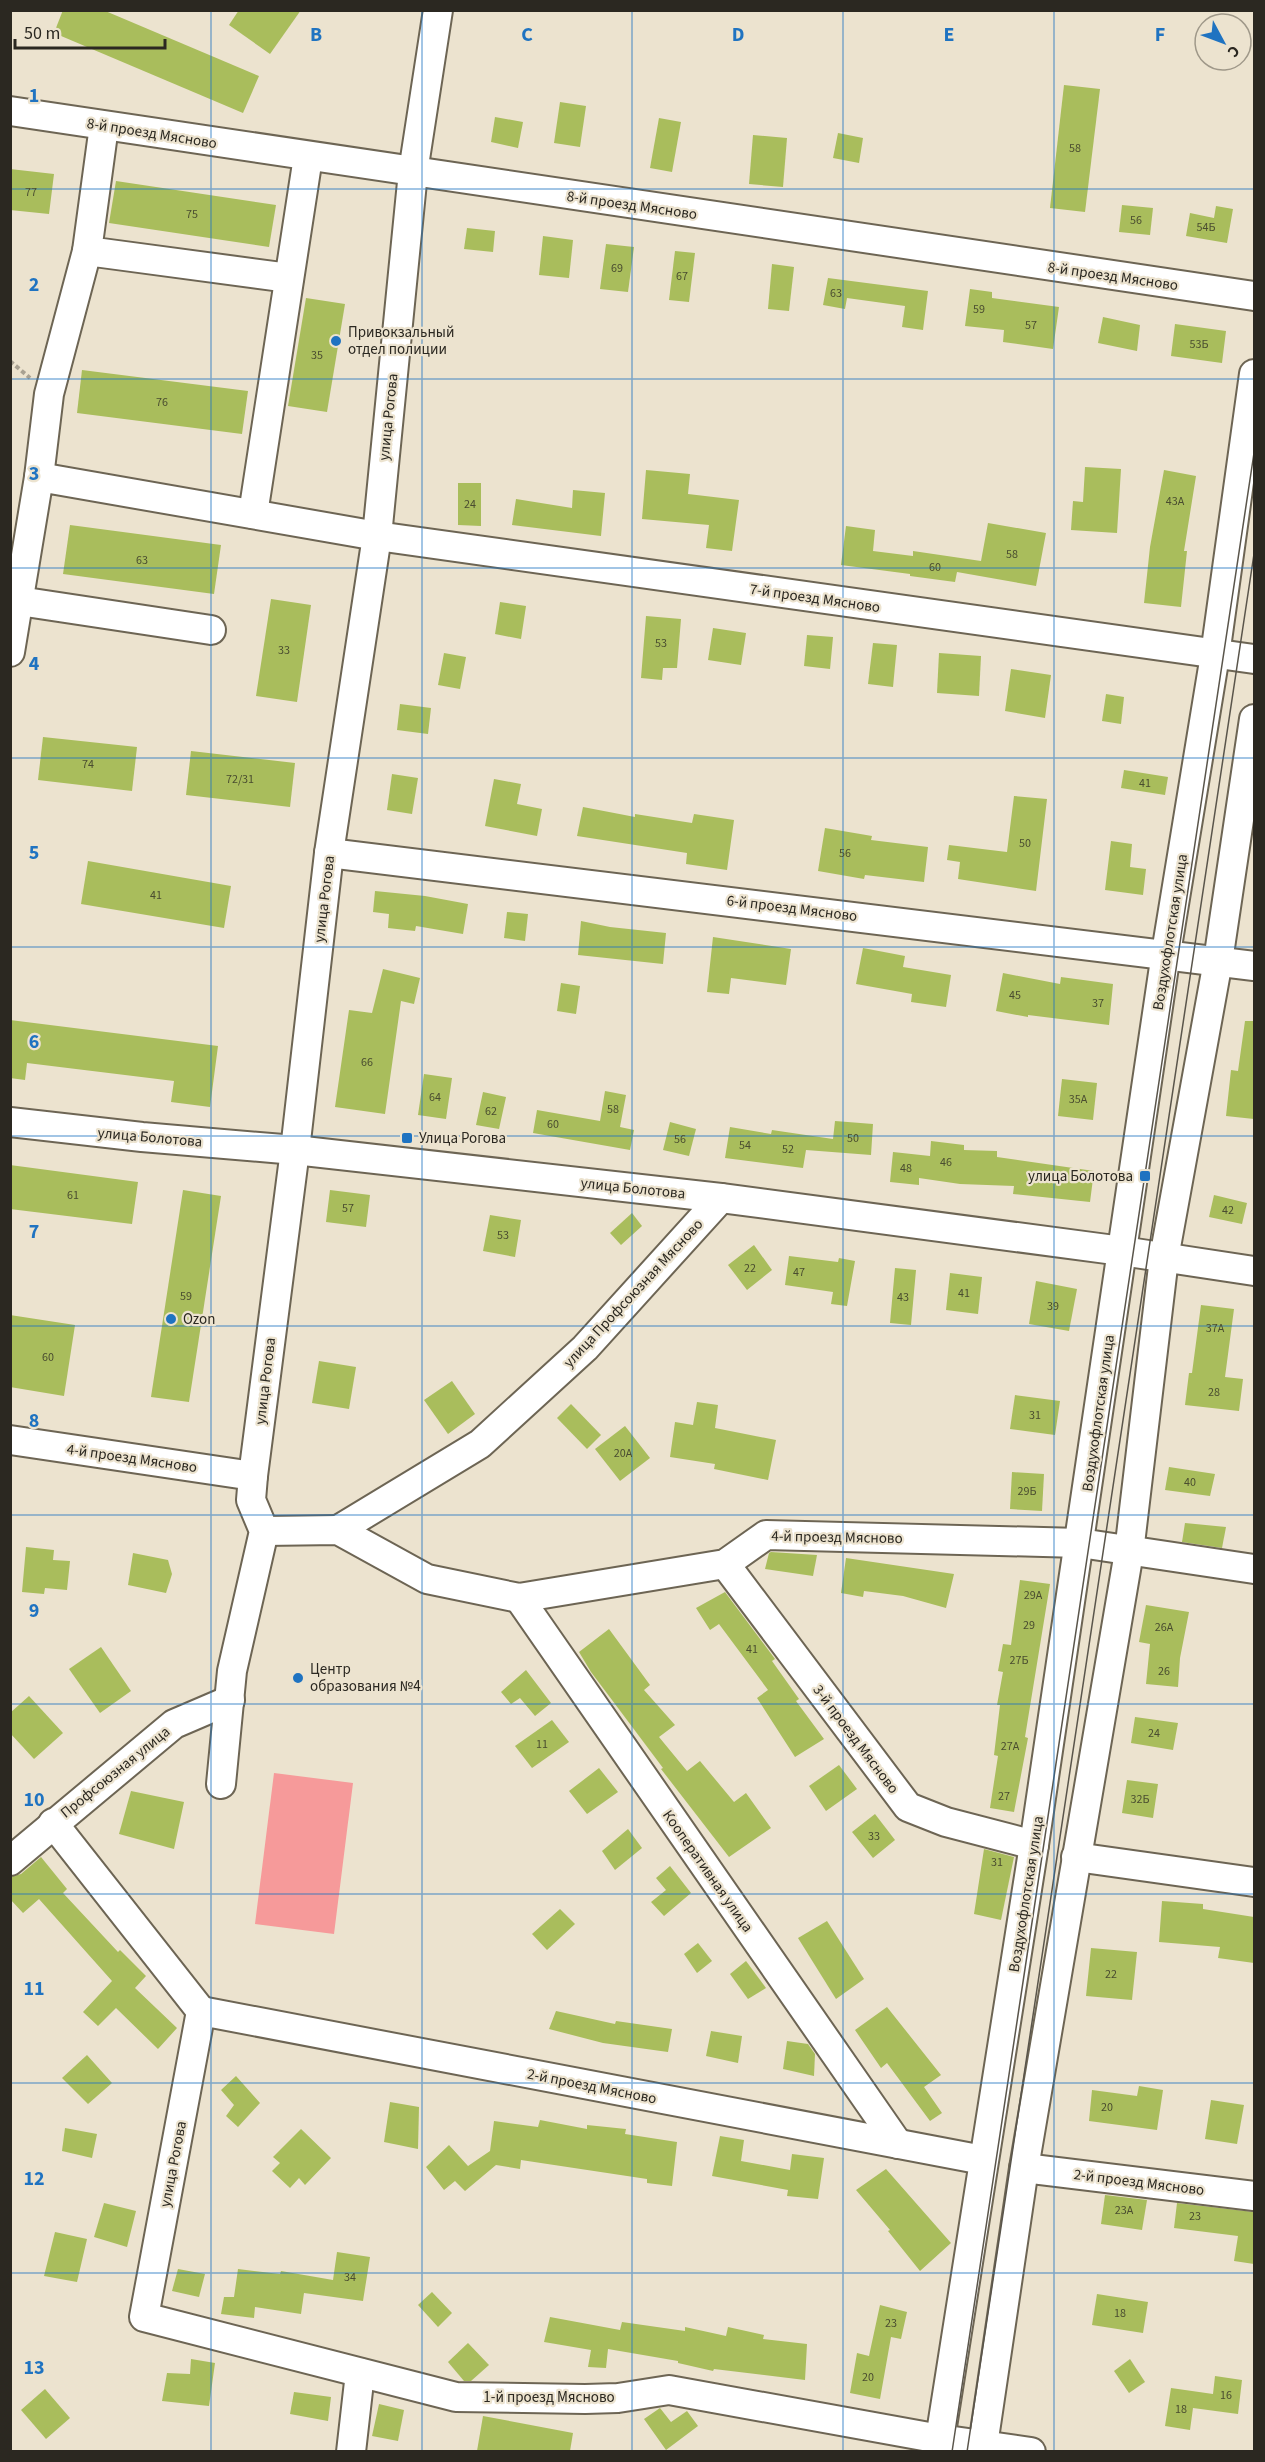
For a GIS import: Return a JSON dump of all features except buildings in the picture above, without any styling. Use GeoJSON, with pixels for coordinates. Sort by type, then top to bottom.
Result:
{"type":"FeatureCollection","features":[{"type":"Feature","properties":{"kind":"street","name":"улица Рогова"},"geometry":{"type":"LineString","coordinates":[[264,1531],[251,1500],[253,1476],[295,1150],[329,853],[377,536],[413,172],[436,11]]}},
{"type":"Feature","properties":{"kind":"street","name":"8-й проезд Мясново"},"geometry":{"type":"LineString","coordinates":[[10,111],[1254,296]]}},
{"type":"Feature","properties":{"kind":"street"},"geometry":{"type":"LineString","coordinates":[[10,652],[39,477],[49,394],[87,251],[104,126]]}},
{"type":"Feature","properties":{"kind":"street"},"geometry":{"type":"LineString","coordinates":[[253,514],[308,157]]}},
{"type":"Feature","properties":{"kind":"street"},"geometry":{"type":"LineString","coordinates":[[87,251],[289,278]]}},
{"type":"Feature","properties":{"kind":"street","name":"Воздухофлотская улица"},"geometry":{"type":"LineString","coordinates":[[939,2445],[1080,1543],[1166,953],[1215,655],[1254,374]]}},
{"type":"Feature","properties":{"kind":"street","name":"7-й проезд Мясново"},"geometry":{"type":"LineString","coordinates":[[39,477],[377,536],[1254,659]]}},
{"type":"Feature","properties":{"kind":"street"},"geometry":{"type":"LineString","coordinates":[[19,601],[212,630]]}},
{"type":"Feature","properties":{"kind":"street"},"geometry":{"type":"LineString","coordinates":[[983,2448],[1024,2168],[1129,1552],[1164,1258],[1218,961],[1254,719]]}},
{"type":"Feature","properties":{"kind":"street","name":"6-й проезд Мясново"},"geometry":{"type":"LineString","coordinates":[[329,853],[1166,953],[1254,966]]}},
{"type":"Feature","properties":{"kind":"street","name":"улица Болотова"},"geometry":{"type":"LineString","coordinates":[[10,1122],[142,1137],[295,1150],[721,1198],[1122,1251],[1254,1271]]}},
{"type":"Feature","properties":{"kind":"street","name":"улица Профсоюзная Мясново"},"geometry":{"type":"LineString","coordinates":[[338,1530],[480,1444],[585,1348],[721,1198]]}},
{"type":"Feature","properties":{"kind":"street","name":"4-й проезд Мясново"},"geometry":{"type":"LineString","coordinates":[[10,1440],[253,1476]]}},
{"type":"Feature","properties":{"kind":"street","name":"4-й проезд Мясново"},"geometry":{"type":"LineString","coordinates":[[264,1531],[338,1530],[427,1579],[519,1598],[725,1564],[766,1535],[1080,1543],[1254,1569]]}},
{"type":"Feature","properties":{"kind":"street"},"geometry":{"type":"LineString","coordinates":[[222,1784],[232,1671],[264,1531]]}},
{"type":"Feature","properties":{"kind":"street","name":"3-й проезд Мясново"},"geometry":{"type":"LineString","coordinates":[[725,1564],[908,1807],[946,1822],[1034,1845]]}},
{"type":"Feature","properties":{"kind":"street","name":"Кооперативная улица"},"geometry":{"type":"LineString","coordinates":[[519,1598],[898,2144]]}},
{"type":"Feature","properties":{"kind":"street","name":"Профсоюзная улица"},"geometry":{"type":"LineString","coordinates":[[10,1861],[52,1823],[174,1724],[230,1700]]}},
{"type":"Feature","properties":{"kind":"street"},"geometry":{"type":"LineString","coordinates":[[52,1823],[201,2011]]}},
{"type":"Feature","properties":{"kind":"street"},"geometry":{"type":"LineString","coordinates":[[1076,1857],[1254,1882]]}},
{"type":"Feature","properties":{"kind":"street","name":"улица Рогова"},"geometry":{"type":"LineString","coordinates":[[144,2317],[201,2011]]}},
{"type":"Feature","properties":{"kind":"street","name":"2-й проезд Мясново"},"geometry":{"type":"LineString","coordinates":[[201,2011],[983,2160]]}},
{"type":"Feature","properties":{"kind":"street","name":"2-й проезд Мясново"},"geometry":{"type":"LineString","coordinates":[[1024,2168],[1254,2196]]}},
{"type":"Feature","properties":{"kind":"street","name":"1-й проезд Мясново"},"geometry":{"type":"LineString","coordinates":[[144,2317],[456,2397],[618,2398],[669,2390],[939,2445],[1031,2451]]}},
{"type":"Feature","properties":{"kind":"street"},"geometry":{"type":"LineString","coordinates":[[351,2451],[360,2373]]}},
{"type":"Feature","properties":{"kind":"shaded area"},"geometry":{"type":"Polygon","coordinates":[[[274,1773],[353,1783],[334,1934],[255,1924],[274,1773]]]}},
{"type":"Feature","properties":{"kind":"tram line"},"geometry":{"type":"LineString","coordinates":[[952,2452],[1254,453]]}},
{"type":"Feature","properties":{"kind":"tram line"},"geometry":{"type":"LineString","coordinates":[[967,2452],[1254,554]]}},
{"type":"Feature","properties":{"kind":"place","name":"Привокзальный отдел полиции"},"geometry":{"type":"Point","coordinates":[336,341]}},
{"type":"Feature","properties":{"kind":"place","name":"Улица Рогова"},"geometry":{"type":"Point","coordinates":[407,1138]}},
{"type":"Feature","properties":{"kind":"place","name":"улица Болотова"},"geometry":{"type":"Point","coordinates":[1145,1176]}},
{"type":"Feature","properties":{"kind":"place","name":"Ozon"},"geometry":{"type":"Point","coordinates":[171,1319]}},
{"type":"Feature","properties":{"kind":"place","name":"Центр образования №4"},"geometry":{"type":"Point","coordinates":[298,1678]}}]}
